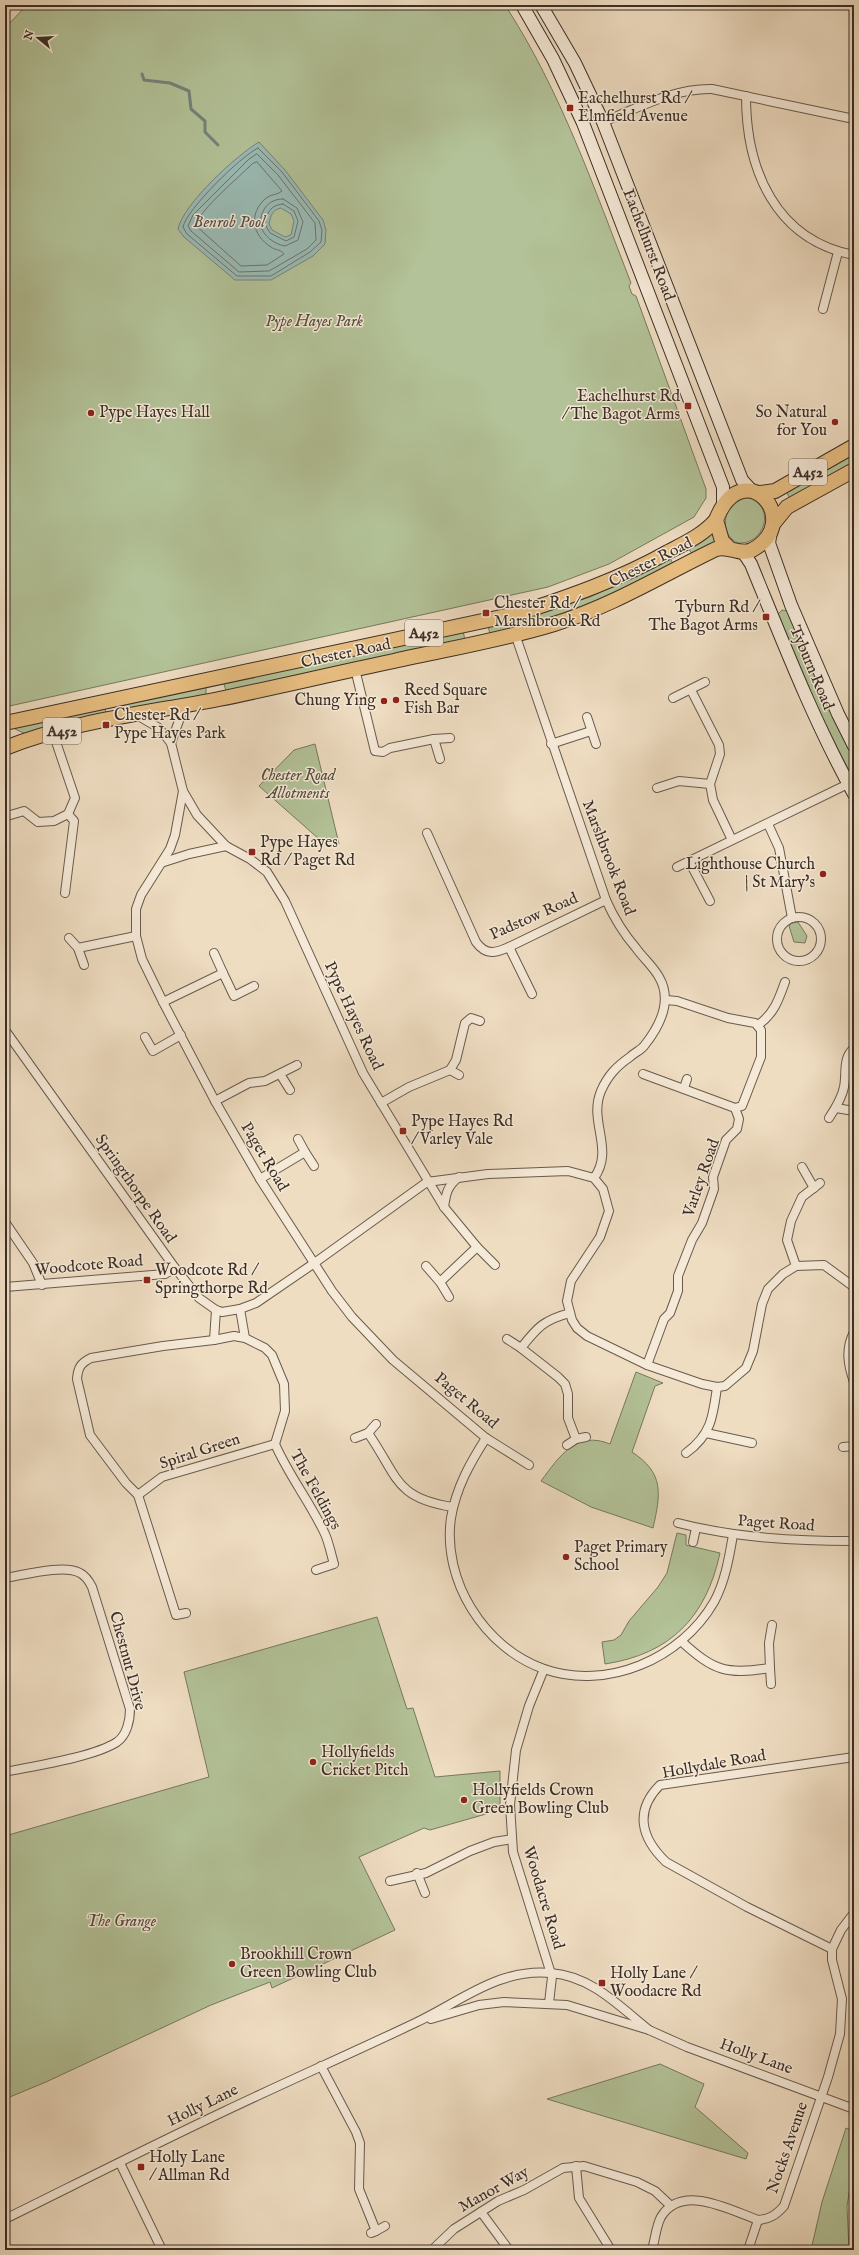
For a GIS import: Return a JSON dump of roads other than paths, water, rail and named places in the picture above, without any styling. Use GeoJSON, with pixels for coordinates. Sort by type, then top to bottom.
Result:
{"type":"FeatureCollection","features":[{"type":"Feature","properties":{"kind":"highway","name":"A452"},"geometry":{"type":"LineString","coordinates":[[756,492],[775,491],[854,446]]}},
{"type":"Feature","properties":{"kind":"highway","name":"A452"},"geometry":{"type":"LineString","coordinates":[[772,528],[787,507],[854,470]]}},
{"type":"Feature","properties":{"kind":"highway"},"geometry":{"type":"LineString","coordinates":[[738,492],[756,492],[769,503],[772,528],[758,545],[743,552],[729,548],[722,541],[716,520],[723,504],[738,492]]}},
{"type":"Feature","properties":{"kind":"highway","name":"Chester Road"},"geometry":{"type":"LineString","coordinates":[[5,724],[115,698],[213,679],[516,614],[572,596],[636,570],[694,538],[716,520]]}},
{"type":"Feature","properties":{"kind":"highway","name":"Chester Road"},"geometry":{"type":"LineString","coordinates":[[5,748],[53,733],[119,717],[218,699],[515,634],[588,612],[647,586],[716,549],[729,548]]}},
{"type":"Feature","properties":{"kind":"highway"},"geometry":{"type":"LineString","coordinates":[[213,679],[218,699]]}},
{"type":"Feature","properties":{"kind":"highway"},"geometry":{"type":"LineString","coordinates":[[115,698],[119,717]]}},
{"type":"Feature","properties":{"kind":"main road"},"geometry":{"type":"LineString","coordinates":[[524,10],[543,6]]}},
{"type":"Feature","properties":{"kind":"main road","name":"Eachelhurst Road"},"geometry":{"type":"LineString","coordinates":[[543,6],[575,63],[603,122],[742,480],[756,492]]}},
{"type":"Feature","properties":{"kind":"main road","name":"Eachelhurst Road"},"geometry":{"type":"LineString","coordinates":[[524,10],[568,90],[594,152],[723,487],[723,504]]}},
{"type":"Feature","properties":{"kind":"main road"},"geometry":{"type":"LineString","coordinates":[[594,152],[612,145]]}},
{"type":"Feature","properties":{"kind":"main road","name":"Tyburn Road"},"geometry":{"type":"LineString","coordinates":[[772,528],[769,543],[791,605],[838,714],[854,746]]}},
{"type":"Feature","properties":{"kind":"main road","name":"Tyburn Road"},"geometry":{"type":"LineString","coordinates":[[743,552],[751,564],[810,708],[851,789]]}},
{"type":"Feature","properties":{"kind":"street"},"geometry":{"type":"LineString","coordinates":[[603,122],[679,92],[696,89],[712,89],[854,119]]}},
{"type":"Feature","properties":{"kind":"street"},"geometry":{"type":"LineString","coordinates":[[746,96],[749,141],[760,179],[772,200],[796,229],[809,239],[838,252],[854,255]]}},
{"type":"Feature","properties":{"kind":"street"},"geometry":{"type":"LineString","coordinates":[[823,309],[838,252]]}},
{"type":"Feature","properties":{"kind":"street","name":"Marshbrook Road"},"geometry":{"type":"LineString","coordinates":[[515,634],[551,744],[606,900],[617,923],[659,976],[665,989],[666,1000],[661,1019],[643,1047],[613,1069],[601,1091],[597,1106],[597,1118],[602,1139],[603,1158],[601,1168],[594,1178]]}},
{"type":"Feature","properties":{"kind":"street"},"geometry":{"type":"LineString","coordinates":[[355,669],[375,751],[383,752],[390,748],[434,739],[450,738]]}},
{"type":"Feature","properties":{"kind":"street"},"geometry":{"type":"LineString","coordinates":[[673,698],[705,682]]}},
{"type":"Feature","properties":{"kind":"street"},"geometry":{"type":"LineString","coordinates":[[691,690],[719,746],[720,754],[710,784],[713,800],[732,840]]}},
{"type":"Feature","properties":{"kind":"street"},"geometry":{"type":"LineString","coordinates":[[171,743],[181,715],[187,705]]}},
{"type":"Feature","properties":{"kind":"street","name":"Pype Hayes Road"},"geometry":{"type":"LineString","coordinates":[[134,714],[159,728],[171,743],[183,791],[197,815],[226,846],[260,866],[274,880],[286,901],[356,1061],[427,1182],[444,1207],[477,1247],[495,1265]]}},
{"type":"Feature","properties":{"kind":"street"},"geometry":{"type":"LineString","coordinates":[[587,717],[596,744]]}},
{"type":"Feature","properties":{"kind":"street"},"geometry":{"type":"LineString","coordinates":[[551,744],[591,731]]}},
{"type":"Feature","properties":{"kind":"street"},"geometry":{"type":"LineString","coordinates":[[7,816],[24,811],[38,822],[54,821],[68,814],[75,798],[53,733]]}},
{"type":"Feature","properties":{"kind":"street"},"geometry":{"type":"LineString","coordinates":[[434,739],[440,759]]}},
{"type":"Feature","properties":{"kind":"street"},"geometry":{"type":"LineString","coordinates":[[657,788],[679,781],[710,784]]}},
{"type":"Feature","properties":{"kind":"street"},"geometry":{"type":"LineString","coordinates":[[677,867],[732,840],[851,789]]}},
{"type":"Feature","properties":{"kind":"street","name":"Paget Road"},"geometry":{"type":"LineString","coordinates":[[183,791],[175,836],[164,862],[141,895],[136,909],[136,936],[142,959],[163,1002],[215,1101],[260,1179],[313,1264],[352,1316],[393,1360],[486,1438],[529,1464]]}},
{"type":"Feature","properties":{"kind":"street"},"geometry":{"type":"LineString","coordinates":[[65,893],[74,821],[68,814]]}},
{"type":"Feature","properties":{"kind":"street"},"geometry":{"type":"LineString","coordinates":[[768,824],[779,848],[792,918]]}},
{"type":"Feature","properties":{"kind":"street","name":"Padstow Road"},"geometry":{"type":"LineString","coordinates":[[427,833],[479,946],[483,950],[492,953],[509,947],[606,900]]}},
{"type":"Feature","properties":{"kind":"street"},"geometry":{"type":"LineString","coordinates":[[164,862],[189,854],[226,846]]}},
{"type":"Feature","properties":{"kind":"street"},"geometry":{"type":"LineString","coordinates":[[689,861],[710,901]]}},
{"type":"Feature","properties":{"kind":"street"},"geometry":{"type":"LineString","coordinates":[[803,917],[812,921],[818,926],[821,937],[820,947],[815,955],[806,961],[793,961],[784,955],[778,947],[777,934],[786,921],[792,918],[803,917]]}},
{"type":"Feature","properties":{"kind":"street"},"geometry":{"type":"LineString","coordinates":[[78,948],[136,936]]}},
{"type":"Feature","properties":{"kind":"street"},"geometry":{"type":"LineString","coordinates":[[69,938],[78,948],[84,966]]}},
{"type":"Feature","properties":{"kind":"street"},"geometry":{"type":"LineString","coordinates":[[509,947],[532,994]]}},
{"type":"Feature","properties":{"kind":"street"},"geometry":{"type":"LineString","coordinates":[[214,953],[234,996],[254,986]]}},
{"type":"Feature","properties":{"kind":"street"},"geometry":{"type":"LineString","coordinates":[[163,1002],[223,973]]}},
{"type":"Feature","properties":{"kind":"street"},"geometry":{"type":"LineString","coordinates":[[758,1025],[766,1020],[775,1009],[785,982]]}},
{"type":"Feature","properties":{"kind":"street"},"geometry":{"type":"LineString","coordinates":[[643,1074],[735,1108],[742,1106],[761,1057],[761,1030],[758,1025],[677,1001],[666,1000]]}},
{"type":"Feature","properties":{"kind":"street"},"geometry":{"type":"LineString","coordinates":[[381,1103],[409,1087],[450,1070],[456,1060],[465,1023],[471,1018],[480,1021]]}},
{"type":"Feature","properties":{"kind":"street","name":"Springthorpe Road"},"geometry":{"type":"LineString","coordinates":[[5,1030],[175,1268],[199,1298],[216,1310]]}},
{"type":"Feature","properties":{"kind":"street"},"geometry":{"type":"LineString","coordinates":[[145,1037],[153,1051],[181,1035]]}},
{"type":"Feature","properties":{"kind":"street"},"geometry":{"type":"LineString","coordinates":[[829,1118],[836,1108],[844,1086],[848,1053],[854,1048]]}},
{"type":"Feature","properties":{"kind":"street"},"geometry":{"type":"LineString","coordinates":[[215,1101],[249,1083],[265,1081],[297,1064]]}},
{"type":"Feature","properties":{"kind":"street"},"geometry":{"type":"LineString","coordinates":[[450,1070],[459,1074]]}},
{"type":"Feature","properties":{"kind":"street"},"geometry":{"type":"LineString","coordinates":[[280,1074],[290,1090]]}},
{"type":"Feature","properties":{"kind":"street"},"geometry":{"type":"LineString","coordinates":[[684,1088],[687,1079]]}},
{"type":"Feature","properties":{"kind":"street","name":"Varley Road"},"geometry":{"type":"LineString","coordinates":[[647,1365],[664,1319],[670,1313],[678,1291],[678,1276],[692,1240],[702,1223],[714,1189],[713,1178],[726,1140],[737,1129],[739,1119],[735,1108]]}},
{"type":"Feature","properties":{"kind":"street"},"geometry":{"type":"LineString","coordinates":[[836,1108],[854,1111]]}},
{"type":"Feature","properties":{"kind":"street"},"geometry":{"type":"LineString","coordinates":[[298,1139],[314,1166]]}},
{"type":"Feature","properties":{"kind":"street"},"geometry":{"type":"LineString","coordinates":[[260,1179],[305,1152]]}},
{"type":"Feature","properties":{"kind":"street"},"geometry":{"type":"LineString","coordinates":[[802,1167],[814,1188]]}},
{"type":"Feature","properties":{"kind":"street"},"geometry":{"type":"LineString","coordinates":[[214,1340],[216,1310],[222,1312],[240,1309],[256,1303],[427,1182],[460,1177],[524,1171],[568,1171],[594,1178],[603,1189],[609,1211],[600,1237],[571,1281],[567,1301],[570,1313],[577,1328],[588,1336],[647,1365],[702,1384],[721,1387],[730,1384],[746,1368],[753,1351],[762,1304],[768,1289],[783,1274],[796,1266],[824,1265],[854,1287]]}},
{"type":"Feature","properties":{"kind":"street"},"geometry":{"type":"LineString","coordinates":[[444,1207],[447,1191],[451,1183],[460,1177]]}},
{"type":"Feature","properties":{"kind":"street"},"geometry":{"type":"LineString","coordinates":[[796,1266],[787,1240],[791,1221],[802,1196],[820,1183]]}},
{"type":"Feature","properties":{"kind":"street"},"geometry":{"type":"LineString","coordinates":[[5,1222],[33,1263],[42,1285]]}},
{"type":"Feature","properties":{"kind":"street"},"geometry":{"type":"LineString","coordinates":[[440,1282],[477,1247]]}},
{"type":"Feature","properties":{"kind":"street"},"geometry":{"type":"LineString","coordinates":[[426,1266],[440,1282],[449,1297]]}},
{"type":"Feature","properties":{"kind":"street","name":"Woodcote Road"},"geometry":{"type":"LineString","coordinates":[[5,1287],[165,1274],[175,1268]]}},
{"type":"Feature","properties":{"kind":"street"},"geometry":{"type":"LineString","coordinates":[[186,1613],[176,1614],[138,1495],[126,1483],[90,1435],[77,1379],[77,1372],[82,1363],[91,1358],[148,1348],[234,1336],[244,1338],[240,1309]]}},
{"type":"Feature","properties":{"kind":"street"},"geometry":{"type":"LineString","coordinates":[[521,1348],[538,1327],[546,1320],[570,1313]]}},
{"type":"Feature","properties":{"kind":"street"},"geometry":{"type":"LineString","coordinates":[[854,1332],[849,1341],[847,1361],[854,1382]]}},
{"type":"Feature","properties":{"kind":"street","name":"The Feldings"},"geometry":{"type":"LineString","coordinates":[[244,1338],[265,1348],[272,1355],[284,1384],[285,1411],[275,1444],[286,1470],[306,1501],[325,1535],[334,1564],[316,1570]]}},
{"type":"Feature","properties":{"kind":"street"},"geometry":{"type":"LineString","coordinates":[[507,1339],[521,1348],[565,1384],[568,1394],[568,1418],[576,1439]]}},
{"type":"Feature","properties":{"kind":"street"},"geometry":{"type":"LineString","coordinates":[[686,1453],[699,1443],[706,1433],[721,1387]]}},
{"type":"Feature","properties":{"kind":"street"},"geometry":{"type":"LineString","coordinates":[[355,1438],[368,1433],[376,1424]]}},
{"type":"Feature","properties":{"kind":"street"},"geometry":{"type":"LineString","coordinates":[[368,1433],[393,1476],[406,1491],[420,1499],[453,1507]]}},
{"type":"Feature","properties":{"kind":"street"},"geometry":{"type":"LineString","coordinates":[[706,1433],[752,1443]]}},
{"type":"Feature","properties":{"kind":"street"},"geometry":{"type":"LineString","coordinates":[[567,1445],[576,1439],[586,1437]]}},
{"type":"Feature","properties":{"kind":"street"},"geometry":{"type":"LineString","coordinates":[[486,1438],[464,1475],[453,1507],[450,1532],[453,1566],[467,1604],[495,1638],[519,1656],[544,1669],[567,1674],[590,1675],[628,1670],[657,1658],[696,1628],[714,1601],[723,1579],[733,1536]]}},
{"type":"Feature","properties":{"kind":"street","name":"Spiral Green"},"geometry":{"type":"LineString","coordinates":[[138,1495],[162,1477],[275,1444]]}},
{"type":"Feature","properties":{"kind":"street"},"geometry":{"type":"LineString","coordinates":[[843,1447],[854,1446]]}},
{"type":"Feature","properties":{"kind":"street","name":"Paget Road"},"geometry":{"type":"LineString","coordinates":[[678,1523],[733,1536],[819,1541],[854,1541]]}},
{"type":"Feature","properties":{"kind":"street"},"geometry":{"type":"LineString","coordinates":[[693,1542],[696,1528]]}},
{"type":"Feature","properties":{"kind":"street","name":"Chestnut Drive"},"geometry":{"type":"LineString","coordinates":[[5,1578],[67,1568],[79,1572],[87,1578],[92,1587],[127,1701],[130,1719],[126,1730],[118,1741],[97,1751],[5,1772]]}},
{"type":"Feature","properties":{"kind":"street"},"geometry":{"type":"LineString","coordinates":[[771,1684],[769,1643],[772,1625]]}},
{"type":"Feature","properties":{"kind":"street"},"geometry":{"type":"LineString","coordinates":[[681,1641],[702,1660],[722,1669],[746,1672],[770,1668]]}},
{"type":"Feature","properties":{"kind":"street","name":"Woodacre Road"},"geometry":{"type":"LineString","coordinates":[[544,1669],[529,1706],[514,1761],[510,1805],[513,1852],[552,1977],[549,2003]]}},
{"type":"Feature","properties":{"kind":"street","name":"Hollydale Road"},"geometry":{"type":"LineString","coordinates":[[832,1948],[747,1907],[666,1862],[656,1853],[649,1841],[645,1826],[645,1804],[660,1785],[854,1757]]}},
{"type":"Feature","properties":{"kind":"street"},"geometry":{"type":"LineString","coordinates":[[390,1881],[417,1873],[426,1873],[488,1844],[512,1839]]}},
{"type":"Feature","properties":{"kind":"street"},"geometry":{"type":"LineString","coordinates":[[417,1873],[425,1893]]}},
{"type":"Feature","properties":{"kind":"street"},"geometry":{"type":"LineString","coordinates":[[821,2096],[840,2034],[842,2016],[842,1999],[832,1960],[832,1948],[854,1913]]}},
{"type":"Feature","properties":{"kind":"street","name":"Holly Lane"},"geometry":{"type":"LineString","coordinates":[[5,2220],[321,2066],[416,2023],[498,1979],[524,1974],[550,1972],[574,1976],[594,1986],[649,2030]]}},
{"type":"Feature","properties":{"kind":"street","name":"Holly Lane"},"geometry":{"type":"LineString","coordinates":[[416,2023],[479,2005],[504,2002],[549,2003],[595,2012],[649,2030],[687,2047],[854,2109]]}},
{"type":"Feature","properties":{"kind":"street"},"geometry":{"type":"LineString","coordinates":[[321,2066],[356,2132],[360,2143],[359,2189],[373,2232],[385,2226]]}},
{"type":"Feature","properties":{"kind":"street","name":"Nocks Avenue"},"geometry":{"type":"LineString","coordinates":[[758,2220],[766,2220],[776,2215],[784,2206],[821,2096]]}},
{"type":"Feature","properties":{"kind":"street"},"geometry":{"type":"LineString","coordinates":[[120,2163],[162,2250]]}},
{"type":"Feature","properties":{"kind":"street"},"geometry":{"type":"LineString","coordinates":[[576,2166],[579,2198],[611,2250]]}},
{"type":"Feature","properties":{"kind":"street","name":"Manor Way"},"geometry":{"type":"LineString","coordinates":[[432,2250],[454,2229],[498,2201],[524,2190],[553,2172],[563,2168],[576,2166],[596,2168],[637,2182],[655,2191],[671,2206]]}},
{"type":"Feature","properties":{"kind":"street"},"geometry":{"type":"LineString","coordinates":[[652,2250],[661,2218],[671,2206],[689,2200],[699,2200],[758,2220],[748,2250]]}},
{"type":"Feature","properties":{"kind":"street"},"geometry":{"type":"LineString","coordinates":[[482,2212],[509,2250]]}},
{"type":"Feature","properties":{"kind":"water","name":"Benrob Pool"},"geometry":{"type":"Polygon","coordinates":[[[259,142],[285,170],[323,220],[326,230],[325,244],[313,256],[271,280],[235,280],[184,237],[178,229],[182,219],[200,194],[212,181],[249,148],[259,142]],[[281,208],[274,212],[271,216],[269,224],[272,230],[285,237],[291,235],[294,221],[291,214],[281,208]]]}},
{"type":"Feature","properties":{"kind":"waterway"},"geometry":{"type":"LineString","coordinates":[[142,74],[144,80],[170,83],[189,91],[191,109],[205,121],[205,132],[218,145]]}},
{"type":"Feature","properties":{"kind":"place","name":"Eachelhurst Rd / Elmfield Avenue"},"geometry":{"type":"Point","coordinates":[570,108]}},
{"type":"Feature","properties":{"kind":"place","name":"Eachelhurst Rd / The Bagot Arms"},"geometry":{"type":"Point","coordinates":[688,406]}},
{"type":"Feature","properties":{"kind":"place","name":"Pype Hayes Hall"},"geometry":{"type":"Point","coordinates":[91,413]}},
{"type":"Feature","properties":{"kind":"place","name":"So Natural for You"},"geometry":{"type":"Point","coordinates":[835,422]}},
{"type":"Feature","properties":{"kind":"place","name":"Chester Rd / Marshbrook Rd"},"geometry":{"type":"Point","coordinates":[486,613]}},
{"type":"Feature","properties":{"kind":"place","name":"Tyburn Rd / The Bagot Arms"},"geometry":{"type":"Point","coordinates":[766,617]}},
{"type":"Feature","properties":{"kind":"place","name":"Reed Square Fish Bar"},"geometry":{"type":"Point","coordinates":[396,700]}},
{"type":"Feature","properties":{"kind":"place","name":"Chung Ying"},"geometry":{"type":"Point","coordinates":[384,701]}},
{"type":"Feature","properties":{"kind":"place","name":"Chester Rd / Pype Hayes Park"},"geometry":{"type":"Point","coordinates":[106,725]}},
{"type":"Feature","properties":{"kind":"place","name":"Pype Hayes Rd / Paget Rd"},"geometry":{"type":"Point","coordinates":[252,852]}},
{"type":"Feature","properties":{"kind":"place","name":"Lighthouse Church | St Mary's"},"geometry":{"type":"Point","coordinates":[823,874]}},
{"type":"Feature","properties":{"kind":"place","name":"Pype Hayes Rd / Varley Vale"},"geometry":{"type":"Point","coordinates":[403,1131]}},
{"type":"Feature","properties":{"kind":"place","name":"Woodcote Rd / Springthorpe Rd"},"geometry":{"type":"Point","coordinates":[147,1280]}},
{"type":"Feature","properties":{"kind":"place","name":"Paget Primary School"},"geometry":{"type":"Point","coordinates":[566,1557]}},
{"type":"Feature","properties":{"kind":"place","name":"Hollyfields Cricket Pitch"},"geometry":{"type":"Point","coordinates":[313,1762]}},
{"type":"Feature","properties":{"kind":"place","name":"Hollyfields Crown Green Bowling Club"},"geometry":{"type":"Point","coordinates":[464,1800]}},
{"type":"Feature","properties":{"kind":"place","name":"Brookhill Crown Green Bowling Club"},"geometry":{"type":"Point","coordinates":[232,1964]}},
{"type":"Feature","properties":{"kind":"place","name":"Holly Lane / Woodacre Rd"},"geometry":{"type":"Point","coordinates":[602,1983]}},
{"type":"Feature","properties":{"kind":"place","name":"Holly Lane / Allman Rd"},"geometry":{"type":"Point","coordinates":[141,2167]}},
{"type":"Feature","properties":{"kind":"park label","name":"Pype Hayes Park"},"geometry":{"type":"Point","coordinates":[314,322]}},
{"type":"Feature","properties":{"kind":"park label","name":"Chester Road Allotments"},"geometry":{"type":"Point","coordinates":[298,785]}},
{"type":"Feature","properties":{"kind":"park label","name":"The Grange"},"geometry":{"type":"Point","coordinates":[121,1922]}}]}
